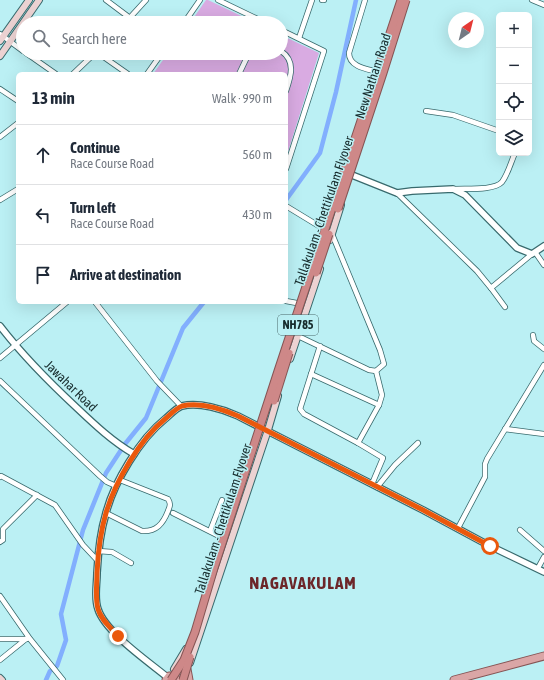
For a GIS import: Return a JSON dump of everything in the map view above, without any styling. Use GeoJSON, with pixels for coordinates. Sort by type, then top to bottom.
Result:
{"type":"FeatureCollection","features":[{"type":"Feature","properties":{"kind":"highway","name":"Tallakulam - Chettikulam Flyover"},"geometry":{"type":"LineString","coordinates":[[173,679],[182,665],[189,648],[399,0]]}},
{"type":"Feature","properties":{"kind":"highway","name":"Tallakulam - Chettikulam Flyover"},"geometry":{"type":"LineString","coordinates":[[173,679],[305,304],[406,0]]}},
{"type":"Feature","properties":{"kind":"main road"},"geometry":{"type":"LineString","coordinates":[[17,16],[29,0]]}},
{"type":"Feature","properties":{"kind":"main road"},"geometry":{"type":"LineString","coordinates":[[28,16],[39,0]]}},
{"type":"Feature","properties":{"kind":"main road","name":"New Natham Road"},"geometry":{"type":"LineString","coordinates":[[173,679],[186,648],[341,171],[399,0]]}},
{"type":"Feature","properties":{"kind":"main road","name":"New Natham Road"},"geometry":{"type":"LineString","coordinates":[[173,679],[185,674],[195,650],[268,430],[307,306],[386,74],[409,0]]}},
{"type":"Feature","properties":{"kind":"main road"},"geometry":{"type":"LineString","coordinates":[[1,37],[16,17]]}},
{"type":"Feature","properties":{"kind":"main road"},"geometry":{"type":"LineString","coordinates":[[0,56],[16,32]]}},
{"type":"Feature","properties":{"kind":"main road"},"geometry":{"type":"LineString","coordinates":[[454,680],[544,656]]}},
{"type":"Feature","properties":{"kind":"main road"},"geometry":{"type":"LineString","coordinates":[[471,680],[544,661]]}},
{"type":"Feature","properties":{"kind":"main road"},"geometry":{"type":"LineString","coordinates":[[187,670],[189,680]]}},
{"type":"Feature","properties":{"kind":"street"},"geometry":{"type":"LineString","coordinates":[[106,0],[127,16]]}},
{"type":"Feature","properties":{"kind":"street"},"geometry":{"type":"LineString","coordinates":[[132,16],[146,0]]}},
{"type":"Feature","properties":{"kind":"street"},"geometry":{"type":"LineString","coordinates":[[189,16],[200,0]]}},
{"type":"Feature","properties":{"kind":"street"},"geometry":{"type":"LineString","coordinates":[[218,0],[251,16]]}},
{"type":"Feature","properties":{"kind":"street"},"geometry":{"type":"LineString","coordinates":[[299,38],[312,0]]}},
{"type":"Feature","properties":{"kind":"street"},"geometry":{"type":"LineString","coordinates":[[365,0],[349,53],[349,58],[354,64],[386,74]]}},
{"type":"Feature","properties":{"kind":"street"},"geometry":{"type":"LineString","coordinates":[[532,0],[544,5]]}},
{"type":"Feature","properties":{"kind":"street"},"geometry":{"type":"LineString","coordinates":[[288,33],[324,51],[288,163]]}},
{"type":"Feature","properties":{"kind":"street"},"geometry":{"type":"LineString","coordinates":[[1,37],[16,46]]}},
{"type":"Feature","properties":{"kind":"street"},"geometry":{"type":"LineString","coordinates":[[288,58],[292,67],[288,84]]}},
{"type":"Feature","properties":{"kind":"street"},"geometry":{"type":"LineString","coordinates":[[36,60],[53,72]]}},
{"type":"Feature","properties":{"kind":"street"},"geometry":{"type":"LineString","coordinates":[[75,72],[88,60]]}},
{"type":"Feature","properties":{"kind":"street"},"geometry":{"type":"LineString","coordinates":[[107,60],[125,72]]}},
{"type":"Feature","properties":{"kind":"street"},"geometry":{"type":"LineString","coordinates":[[148,72],[157,60]]}},
{"type":"Feature","properties":{"kind":"street"},"geometry":{"type":"LineString","coordinates":[[240,72],[246,60]]}},
{"type":"Feature","properties":{"kind":"street"},"geometry":{"type":"LineString","coordinates":[[0,89],[16,99]]}},
{"type":"Feature","properties":{"kind":"street"},"geometry":{"type":"LineString","coordinates":[[426,111],[449,114],[496,130]]}},
{"type":"Feature","properties":{"kind":"street"},"geometry":{"type":"LineString","coordinates":[[0,137],[16,125]]}},
{"type":"Feature","properties":{"kind":"street"},"geometry":{"type":"LineString","coordinates":[[397,193],[412,190],[491,188],[497,186],[502,181],[514,156]]}},
{"type":"Feature","properties":{"kind":"street"},"geometry":{"type":"LineString","coordinates":[[341,171],[397,193],[477,271],[505,307]]}},
{"type":"Feature","properties":{"kind":"street"},"geometry":{"type":"LineString","coordinates":[[453,189],[465,195],[517,248],[533,253],[544,265]]}},
{"type":"Feature","properties":{"kind":"street"},"geometry":{"type":"LineString","coordinates":[[0,200],[16,190]]}},
{"type":"Feature","properties":{"kind":"street"},"geometry":{"type":"LineString","coordinates":[[288,208],[332,234],[384,362],[382,367],[376,371],[369,370],[298,336]]}},
{"type":"Feature","properties":{"kind":"street"},"geometry":{"type":"LineString","coordinates":[[491,288],[533,253],[544,246]]}},
{"type":"Feature","properties":{"kind":"street"},"geometry":{"type":"LineString","coordinates":[[288,301],[307,306]]}},
{"type":"Feature","properties":{"kind":"street"},"geometry":{"type":"LineString","coordinates":[[0,358],[65,304]]}},
{"type":"Feature","properties":{"kind":"street"},"geometry":{"type":"LineString","coordinates":[[97,304],[161,386],[181,406]]}},
{"type":"Feature","properties":{"kind":"street","name":"Jawahar Road"},"geometry":{"type":"LineString","coordinates":[[0,326],[15,346],[43,376],[110,439],[134,454]]}},
{"type":"Feature","properties":{"kind":"street"},"geometry":{"type":"LineString","coordinates":[[533,335],[534,341],[544,349]]}},
{"type":"Feature","properties":{"kind":"street"},"geometry":{"type":"LineString","coordinates":[[320,346],[300,406],[301,412],[383,458],[374,486]]}},
{"type":"Feature","properties":{"kind":"street"},"geometry":{"type":"LineString","coordinates":[[458,528],[485,477],[485,464],[487,459],[544,365]]}},
{"type":"Feature","properties":{"kind":"street"},"geometry":{"type":"LineString","coordinates":[[358,443],[379,405],[382,392],[376,371]]}},
{"type":"Feature","properties":{"kind":"street"},"geometry":{"type":"LineString","coordinates":[[311,374],[379,405]]}},
{"type":"Feature","properties":{"kind":"street"},"geometry":{"type":"LineString","coordinates":[[0,380],[100,476],[107,482],[116,486]]}},
{"type":"Feature","properties":{"kind":"street"},"geometry":{"type":"LineString","coordinates":[[173,679],[118,636],[98,610],[96,597],[98,550],[106,513],[116,486],[134,454],[157,425],[181,406],[220,408],[259,425],[490,546],[544,572]]}},
{"type":"Feature","properties":{"kind":"street"},"geometry":{"type":"LineString","coordinates":[[505,429],[544,434]]}},
{"type":"Feature","properties":{"kind":"street"},"geometry":{"type":"LineString","coordinates":[[374,486],[418,443]]}},
{"type":"Feature","properties":{"kind":"street"},"geometry":{"type":"LineString","coordinates":[[0,477],[1,476],[54,505],[83,545],[98,561]]}},
{"type":"Feature","properties":{"kind":"street"},"geometry":{"type":"LineString","coordinates":[[106,513],[142,531],[148,532],[154,530],[162,524],[165,518],[170,505],[168,499],[120,480]]}},
{"type":"Feature","properties":{"kind":"street"},"geometry":{"type":"LineString","coordinates":[[0,542],[4,540],[3,529],[37,495]]}},
{"type":"Feature","properties":{"kind":"street"},"geometry":{"type":"LineString","coordinates":[[210,531],[222,500]]}},
{"type":"Feature","properties":{"kind":"street"},"geometry":{"type":"LineString","coordinates":[[173,513],[221,537]]}},
{"type":"Feature","properties":{"kind":"street"},"geometry":{"type":"LineString","coordinates":[[520,530],[544,551]]}},
{"type":"Feature","properties":{"kind":"street"},"geometry":{"type":"LineString","coordinates":[[98,550],[112,552],[131,563]]}},
{"type":"Feature","properties":{"kind":"street"},"geometry":{"type":"LineString","coordinates":[[538,568],[544,557]]}},
{"type":"Feature","properties":{"kind":"street"},"geometry":{"type":"LineString","coordinates":[[0,596],[28,639],[63,680]]}},
{"type":"Feature","properties":{"kind":"street"},"geometry":{"type":"LineString","coordinates":[[0,639],[28,639]]}},
{"type":"Feature","properties":{"kind":"street"},"geometry":{"type":"LineString","coordinates":[[0,660],[28,639]]}},
{"type":"Feature","properties":{"kind":"shaded area"},"geometry":{"type":"Polygon","coordinates":[[[206,0],[208,0],[241,16],[195,16],[206,0]]]}},
{"type":"Feature","properties":{"kind":"shaded area"},"geometry":{"type":"Polygon","coordinates":[[[288,38],[319,53],[288,152],[288,72],[154,72],[163,60],[288,60],[288,38]]]}},
{"type":"Feature","properties":{"kind":"waterway"},"geometry":{"type":"LineString","coordinates":[[288,197],[320,153],[336,92],[356,0]]}},
{"type":"Feature","properties":{"kind":"waterway"},"geometry":{"type":"LineString","coordinates":[[46,680],[50,671],[57,666],[66,640],[61,614],[83,530],[106,473],[125,444],[146,418],[183,328],[202,304]]}},
{"type":"Feature","properties":{"kind":"district","name":"NAGAVAKULAM"},"geometry":{"type":"Point","coordinates":[303,583]}},
{"type":"Feature","properties":{"kind":"route"},"geometry":{"type":"LineString","coordinates":[[118,636],[98,610],[96,597],[98,554],[106,513],[116,486],[134,454],[157,425],[181,406],[220,408],[259,425],[490,546]]}}]}
